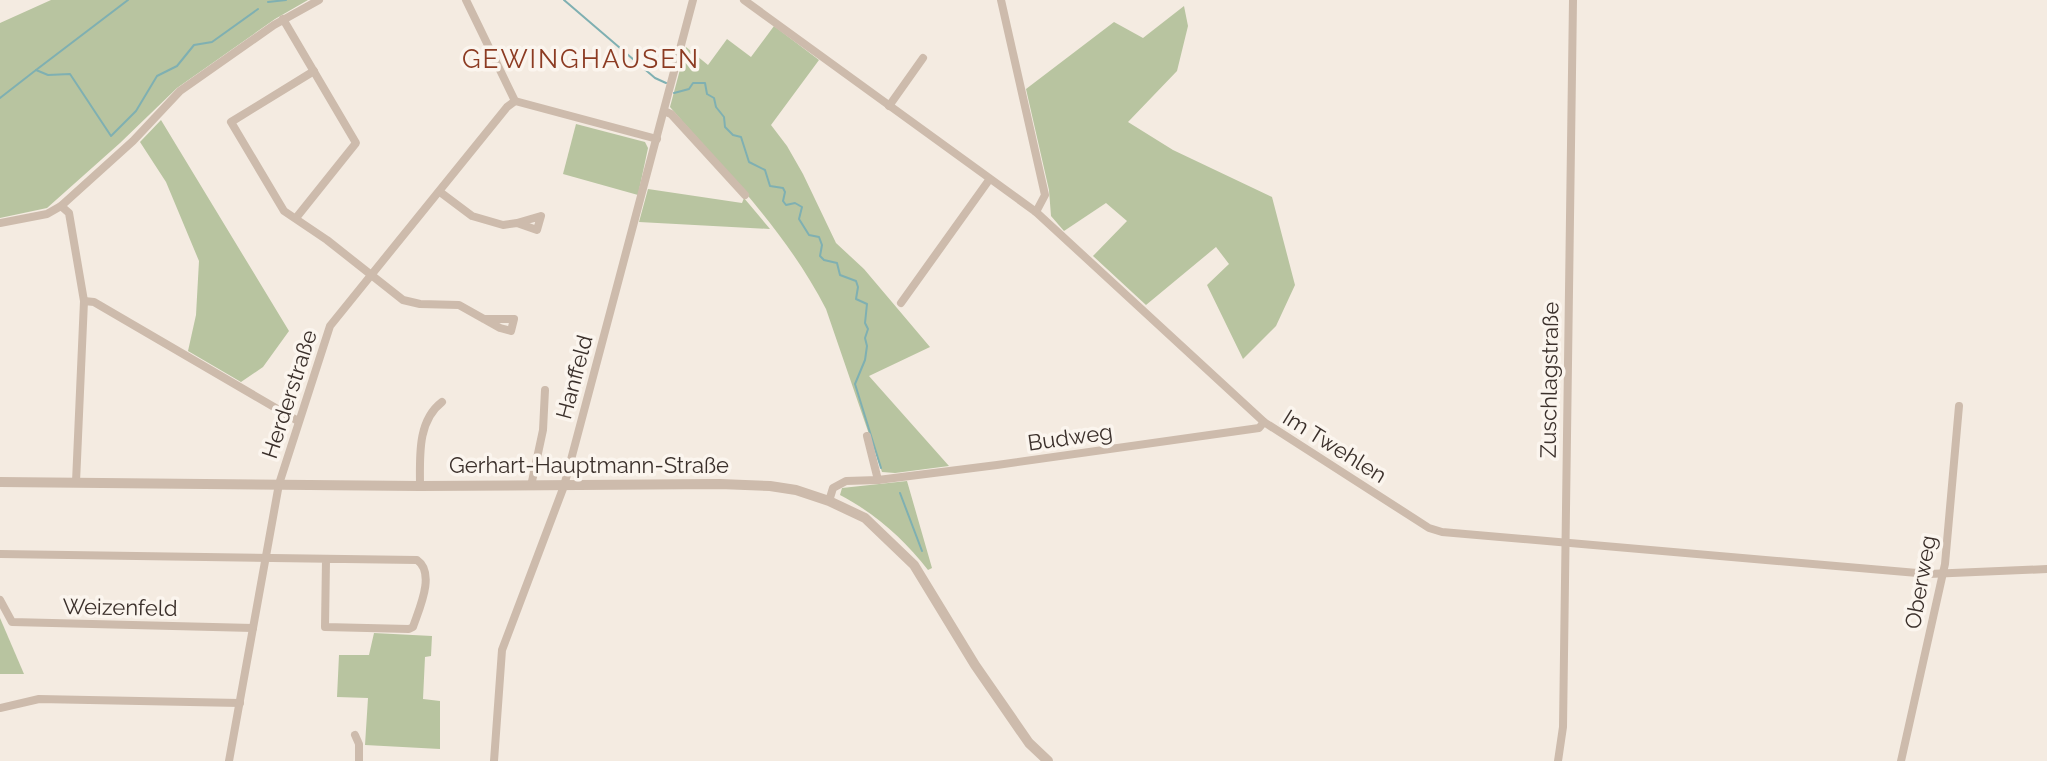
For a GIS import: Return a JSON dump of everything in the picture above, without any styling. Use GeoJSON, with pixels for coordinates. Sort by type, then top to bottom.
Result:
{"type":"FeatureCollection","features":[{"type":"Feature","properties":{"kind":"street"},"geometry":{"type":"LineString","coordinates":[[0,223],[47,214],[61,206],[133,141],[180,91],[283,19],[319,0]]}},
{"type":"Feature","properties":{"kind":"street"},"geometry":{"type":"LineString","coordinates":[[466,0],[515,101],[657,139]]}},
{"type":"Feature","properties":{"kind":"street","name":"Hanffeld"},"geometry":{"type":"LineString","coordinates":[[494,761],[502,650],[564,486],[693,0]]}},
{"type":"Feature","properties":{"kind":"street","name":"Im Twehlen"},"geometry":{"type":"LineString","coordinates":[[744,0],[1036,212],[1264,422],[1429,528],[1442,532],[1943,575],[2047,569]]}},
{"type":"Feature","properties":{"kind":"street"},"geometry":{"type":"LineString","coordinates":[[1001,0],[1045,195],[1036,212]]}},
{"type":"Feature","properties":{"kind":"street","name":"Zuschlagstraße"},"geometry":{"type":"LineString","coordinates":[[1559,760],[1563,727],[1573,0]]}},
{"type":"Feature","properties":{"kind":"street"},"geometry":{"type":"LineString","coordinates":[[283,19],[356,143],[296,218]]}},
{"type":"Feature","properties":{"kind":"street"},"geometry":{"type":"LineString","coordinates":[[889,106],[923,58]]}},
{"type":"Feature","properties":{"kind":"street"},"geometry":{"type":"LineString","coordinates":[[314,71],[231,122],[284,211],[403,300],[420,304],[459,305],[484,319]]}},
{"type":"Feature","properties":{"kind":"street","name":"Herderstraße"},"geometry":{"type":"LineString","coordinates":[[229,761],[279,484],[330,326],[459,165],[515,101]]}},
{"type":"Feature","properties":{"kind":"street"},"geometry":{"type":"LineString","coordinates":[[664,111],[671,114],[745,195]]}},
{"type":"Feature","properties":{"kind":"street"},"geometry":{"type":"LineString","coordinates":[[901,303],[989,180]]}},
{"type":"Feature","properties":{"kind":"street"},"geometry":{"type":"LineString","coordinates":[[440,192],[472,216],[503,225],[517,223]]}},
{"type":"Feature","properties":{"kind":"street"},"geometry":{"type":"LineString","coordinates":[[61,206],[69,213],[84,301],[76,482]]}},
{"type":"Feature","properties":{"kind":"street"},"geometry":{"type":"LineString","coordinates":[[84,301],[94,302],[298,421]]}},
{"type":"Feature","properties":{"kind":"street"},"geometry":{"type":"LineString","coordinates":[[531,486],[543,430],[545,390]]}},
{"type":"Feature","properties":{"kind":"street"},"geometry":{"type":"LineString","coordinates":[[420,486],[420,443],[431,410],[442,402]]}},
{"type":"Feature","properties":{"kind":"street","name":"Oberweg"},"geometry":{"type":"LineString","coordinates":[[1901,761],[1943,575],[1959,406]]}},
{"type":"Feature","properties":{"kind":"street","name":"Budweg"},"geometry":{"type":"LineString","coordinates":[[829,501],[833,488],[846,481],[878,480],[1259,428],[1264,422]]}},
{"type":"Feature","properties":{"kind":"street"},"geometry":{"type":"LineString","coordinates":[[867,436],[878,480]]}},
{"type":"Feature","properties":{"kind":"street","name":"Gerhart-Hauptmann-Straße"},"geometry":{"type":"LineString","coordinates":[[0,482],[770,486],[796,490],[865,518],[914,565],[975,665],[1029,743],[1048,761]]}},
{"type":"Feature","properties":{"kind":"street"},"geometry":{"type":"LineString","coordinates":[[0,554],[417,560],[422,563],[427,577],[413,627],[325,627],[326,560]]}},
{"type":"Feature","properties":{"kind":"street","name":"Weizenfeld"},"geometry":{"type":"LineString","coordinates":[[0,600],[12,622],[253,628]]}},
{"type":"Feature","properties":{"kind":"street"},"geometry":{"type":"LineString","coordinates":[[0,708],[39,699],[240,703]]}},
{"type":"Feature","properties":{"kind":"street"},"geometry":{"type":"LineString","coordinates":[[355,735],[359,744],[359,761]]}},
{"type":"Feature","properties":{"kind":"green space"},"geometry":{"type":"Polygon","coordinates":[[[51,0],[308,0],[275,19],[177,88],[47,208],[0,218],[0,23],[51,0]]]}},
{"type":"Feature","properties":{"kind":"green space"},"geometry":{"type":"Polygon","coordinates":[[[1184,6],[1188,26],[1177,71],[1128,122],[1173,150],[1272,197],[1295,285],[1276,326],[1243,359],[1207,285],[1229,264],[1216,247],[1146,305],[1093,256],[1127,221],[1106,203],[1064,231],[1051,216],[1049,190],[1026,89],[1114,22],[1143,38],[1184,6]]]}},
{"type":"Feature","properties":{"kind":"green space"},"geometry":{"type":"Polygon","coordinates":[[[774,26],[819,60],[771,125],[803,174],[836,243],[864,269],[930,347],[869,376],[949,466],[882,472],[826,309],[810,281],[754,204],[670,107],[686,47],[708,65],[727,39],[751,57],[774,26]]]}},
{"type":"Feature","properties":{"kind":"green space"},"geometry":{"type":"Polygon","coordinates":[[[161,120],[289,331],[263,367],[241,382],[188,351],[196,315],[199,261],[166,182],[140,142],[161,120]]]}},
{"type":"Feature","properties":{"kind":"green space"},"geometry":{"type":"Polygon","coordinates":[[[576,124],[645,142],[648,148],[638,195],[563,174],[576,124]]]}},
{"type":"Feature","properties":{"kind":"green space"},"geometry":{"type":"Polygon","coordinates":[[[648,189],[742,203],[744,198],[770,229],[639,222],[648,189]]]}},
{"type":"Feature","properties":{"kind":"green space"},"geometry":{"type":"Polygon","coordinates":[[[907,481],[932,568],[928,570],[888,528],[840,495],[842,488],[907,481]]]}},
{"type":"Feature","properties":{"kind":"green space"},"geometry":{"type":"Polygon","coordinates":[[[0,618],[24,674],[0,674],[0,618]]]}},
{"type":"Feature","properties":{"kind":"green space"},"geometry":{"type":"Polygon","coordinates":[[[374,633],[432,636],[431,656],[425,657],[423,699],[440,701],[440,749],[365,745],[368,698],[337,697],[339,655],[369,655],[374,633]]]}},
{"type":"Feature","properties":{"kind":"waterway"},"geometry":{"type":"LineString","coordinates":[[36,70],[128,0]]}},
{"type":"Feature","properties":{"kind":"waterway"},"geometry":{"type":"LineString","coordinates":[[268,2],[286,0]]}},
{"type":"Feature","properties":{"kind":"waterway"},"geometry":{"type":"LineString","coordinates":[[564,0],[655,78],[666,83]]}},
{"type":"Feature","properties":{"kind":"waterway"},"geometry":{"type":"LineString","coordinates":[[0,98],[36,70],[48,75],[70,74],[111,136],[136,111],[157,76],[177,66],[194,45],[212,42],[258,9]]}},
{"type":"Feature","properties":{"kind":"waterway"},"geometry":{"type":"LineString","coordinates":[[674,93],[689,89],[693,83],[705,83],[707,94],[714,98],[716,107],[724,117],[725,127],[733,135],[741,137],[749,162],[765,170],[770,186],[783,188],[786,205],[795,203],[802,207],[799,219],[809,235],[819,237],[822,245],[820,256],[837,263],[840,275],[856,281],[856,299],[867,304],[865,323],[868,329],[865,360],[855,384],[881,468]]}},
{"type":"Feature","properties":{"kind":"waterway"},"geometry":{"type":"LineString","coordinates":[[900,493],[922,551]]}},
{"type":"Feature","properties":{"kind":"district","name":"GEWINGHAUSEN"},"geometry":{"type":"Point","coordinates":[581,59]}}]}
